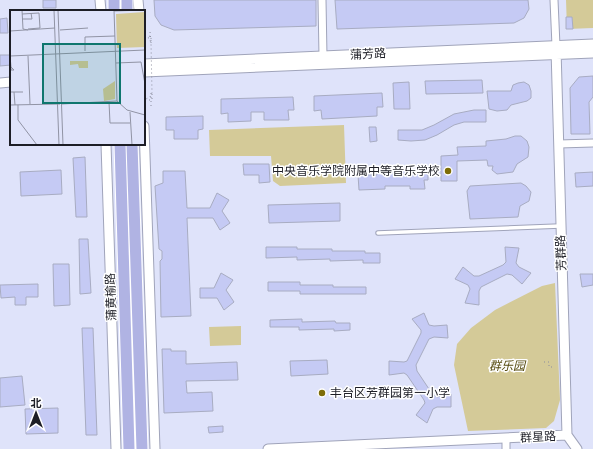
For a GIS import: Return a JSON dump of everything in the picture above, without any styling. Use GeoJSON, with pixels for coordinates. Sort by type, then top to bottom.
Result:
{"type":"FeatureCollection","features":[{"type":"Feature","properties":{"kind":"main road","name":"蒲黄榆路"},"geometry":{"type":"LineString","coordinates":[[120,145],[129,449]]}},
{"type":"Feature","properties":{"kind":"main road"},"geometry":{"type":"LineString","coordinates":[[132,145],[142,449]]}},
{"type":"Feature","properties":{"kind":"street"},"geometry":{"type":"LineString","coordinates":[[100,0],[101,10]]}},
{"type":"Feature","properties":{"kind":"street"},"geometry":{"type":"LineString","coordinates":[[138,0],[139,10]]}},
{"type":"Feature","properties":{"kind":"street"},"geometry":{"type":"LineString","coordinates":[[322,0],[323,56]]}},
{"type":"Feature","properties":{"kind":"street","name":"芳群路"},"geometry":{"type":"LineString","coordinates":[[554,0],[567,435]]}},
{"type":"Feature","properties":{"kind":"street","name":"蒲芳路"},"geometry":{"type":"LineString","coordinates":[[145,72],[556,50],[593,44]]}},
{"type":"Feature","properties":{"kind":"street","name":"蒲芳路"},"geometry":{"type":"LineString","coordinates":[[145,64],[323,56],[556,50],[593,53]]}},
{"type":"Feature","properties":{"kind":"street"},"geometry":{"type":"LineString","coordinates":[[0,83],[10,82]]}},
{"type":"Feature","properties":{"kind":"street"},"geometry":{"type":"LineString","coordinates":[[559,144],[593,142]]}},
{"type":"Feature","properties":{"kind":"street"},"geometry":{"type":"LineString","coordinates":[[106,145],[116,449]]}},
{"type":"Feature","properties":{"kind":"street"},"geometry":{"type":"LineString","coordinates":[[145,145],[155,449]]}},
{"type":"Feature","properties":{"kind":"street"},"geometry":{"type":"LineString","coordinates":[[567,435],[577,449]]}},
{"type":"Feature","properties":{"kind":"street","name":"群星路"},"geometry":{"type":"LineString","coordinates":[[268,449],[567,435]]}},
{"type":"Feature","properties":{"kind":"street"},"geometry":{"type":"LineString","coordinates":[[506,439],[506,449]]}},
{"type":"Feature","properties":{"kind":"lane"},"geometry":{"type":"LineString","coordinates":[[378,233],[560,226]]}},
{"type":"Feature","properties":{"kind":"path"},"geometry":{"type":"LineString","coordinates":[[150,32],[151,108]]}},
{"type":"Feature","properties":{"kind":"path"},"geometry":{"type":"LineString","coordinates":[[145,37],[150,36]]}},
{"type":"Feature","properties":{"kind":"path"},"geometry":{"type":"LineString","coordinates":[[145,37],[149,38],[151,42]]}},
{"type":"Feature","properties":{"kind":"path"},"geometry":{"type":"LineString","coordinates":[[145,100],[151,97],[152,93]]}},
{"type":"Feature","properties":{"kind":"path"},"geometry":{"type":"LineString","coordinates":[[145,100],[151,100]]}},
{"type":"Feature","properties":{"kind":"path"},"geometry":{"type":"LineString","coordinates":[[544,362],[549,362],[549,367],[553,367]]}},
{"type":"Feature","properties":{"kind":"green space"},"geometry":{"type":"Polygon","coordinates":[[[566,0],[593,0],[593,28],[567,29],[566,0]]]}},
{"type":"Feature","properties":{"kind":"green space"},"geometry":{"type":"Polygon","coordinates":[[[344,125],[346,183],[280,186],[273,181],[271,156],[210,156],[209,130],[344,125]]]}},
{"type":"Feature","properties":{"kind":"green space","name":"群乐园"},"geometry":{"type":"Polygon","coordinates":[[[555,283],[560,400],[554,421],[546,428],[468,431],[454,365],[457,344],[471,328],[495,310],[542,286],[555,283]]]}},
{"type":"Feature","properties":{"kind":"green space"},"geometry":{"type":"Polygon","coordinates":[[[241,326],[241,345],[210,346],[209,327],[241,326]]]}},
{"type":"Feature","properties":{"kind":"building"},"geometry":{"type":"Polygon","coordinates":[[[43,0],[56,0],[56,8],[43,8],[43,0]]]}},
{"type":"Feature","properties":{"kind":"building"},"geometry":{"type":"Polygon","coordinates":[[[154,0],[316,0],[316,26],[174,30],[161,25],[155,16],[154,0]]]}},
{"type":"Feature","properties":{"kind":"building"},"geometry":{"type":"Polygon","coordinates":[[[335,0],[528,0],[529,9],[524,18],[514,23],[337,29],[335,0]]]}},
{"type":"Feature","properties":{"kind":"building"},"geometry":{"type":"Polygon","coordinates":[[[566,17],[572,17],[573,29],[566,29],[566,17]]]}},
{"type":"Feature","properties":{"kind":"building"},"geometry":{"type":"Polygon","coordinates":[[[7,18],[8,33],[0,33],[0,19],[7,18]]]}},
{"type":"Feature","properties":{"kind":"building"},"geometry":{"type":"Polygon","coordinates":[[[0,55],[10,55],[10,65],[0,66],[0,55]]]}},
{"type":"Feature","properties":{"kind":"building"},"geometry":{"type":"Polygon","coordinates":[[[593,76],[593,97],[589,102],[590,134],[571,134],[570,88],[579,77],[593,76]]]}},
{"type":"Feature","properties":{"kind":"building"},"geometry":{"type":"Polygon","coordinates":[[[482,80],[483,93],[426,94],[425,81],[482,80]]]}},
{"type":"Feature","properties":{"kind":"building"},"geometry":{"type":"Polygon","coordinates":[[[409,82],[410,109],[394,109],[393,83],[409,82]]]}},
{"type":"Feature","properties":{"kind":"building"},"geometry":{"type":"Polygon","coordinates":[[[524,82],[529,85],[531,98],[527,101],[511,105],[507,110],[497,111],[489,109],[487,91],[511,91],[513,85],[524,82]]]}},
{"type":"Feature","properties":{"kind":"building"},"geometry":{"type":"Polygon","coordinates":[[[382,93],[383,107],[377,107],[377,116],[322,119],[321,110],[314,111],[314,96],[382,93]]]}},
{"type":"Feature","properties":{"kind":"building"},"geometry":{"type":"Polygon","coordinates":[[[293,97],[294,110],[288,110],[289,120],[264,120],[264,112],[251,112],[251,121],[228,122],[228,113],[221,114],[221,99],[293,97]]]}},
{"type":"Feature","properties":{"kind":"building"},"geometry":{"type":"Polygon","coordinates":[[[474,110],[486,110],[486,122],[464,122],[454,125],[425,140],[398,140],[398,130],[422,130],[454,114],[474,110]]]}},
{"type":"Feature","properties":{"kind":"building"},"geometry":{"type":"Polygon","coordinates":[[[203,116],[203,129],[198,130],[198,139],[174,139],[174,130],[166,130],[166,117],[203,116]]]}},
{"type":"Feature","properties":{"kind":"building"},"geometry":{"type":"Polygon","coordinates":[[[369,127],[376,127],[377,141],[370,142],[369,127]]]}},
{"type":"Feature","properties":{"kind":"building"},"geometry":{"type":"Polygon","coordinates":[[[521,136],[527,141],[529,147],[528,157],[517,164],[513,172],[497,174],[492,170],[493,166],[488,166],[487,160],[457,161],[457,181],[441,181],[441,156],[458,155],[457,147],[486,146],[486,141],[506,139],[521,136]]]}},
{"type":"Feature","properties":{"kind":"building"},"geometry":{"type":"Polygon","coordinates":[[[85,157],[87,217],[76,217],[73,158],[85,157]]]}},
{"type":"Feature","properties":{"kind":"building"},"geometry":{"type":"Polygon","coordinates":[[[243,164],[269,164],[270,182],[259,183],[259,175],[244,175],[243,164]]]}},
{"type":"Feature","properties":{"kind":"building"},"geometry":{"type":"Polygon","coordinates":[[[61,170],[62,194],[21,196],[20,172],[61,170]]]}},
{"type":"Feature","properties":{"kind":"building"},"geometry":{"type":"Polygon","coordinates":[[[424,170],[424,173],[428,173],[428,180],[424,180],[425,189],[410,189],[410,186],[385,186],[385,189],[359,190],[358,175],[377,175],[377,171],[424,170]]]}},
{"type":"Feature","properties":{"kind":"building"},"geometry":{"type":"Polygon","coordinates":[[[163,171],[185,171],[187,208],[210,208],[217,193],[229,200],[222,211],[230,223],[220,230],[213,218],[187,218],[191,316],[161,317],[160,261],[162,259],[162,251],[159,249],[155,186],[163,183],[163,171]]]}},
{"type":"Feature","properties":{"kind":"building"},"geometry":{"type":"Polygon","coordinates":[[[593,172],[593,186],[576,187],[575,173],[593,172]]]}},
{"type":"Feature","properties":{"kind":"building"},"geometry":{"type":"Polygon","coordinates":[[[521,183],[531,192],[529,201],[520,206],[518,217],[470,219],[467,191],[470,186],[521,183]]]}},
{"type":"Feature","properties":{"kind":"building"},"geometry":{"type":"Polygon","coordinates":[[[340,203],[340,221],[269,223],[268,205],[340,203]]]}},
{"type":"Feature","properties":{"kind":"building"},"geometry":{"type":"Polygon","coordinates":[[[79,239],[88,239],[91,293],[80,294],[79,239]]]}},
{"type":"Feature","properties":{"kind":"building"},"geometry":{"type":"Polygon","coordinates":[[[266,247],[297,247],[297,249],[332,249],[332,251],[365,251],[365,253],[380,253],[380,263],[363,263],[363,260],[297,260],[297,257],[266,258],[266,247]]]}},
{"type":"Feature","properties":{"kind":"building"},"geometry":{"type":"Polygon","coordinates":[[[505,247],[519,248],[516,263],[519,267],[531,273],[522,284],[512,275],[507,274],[481,287],[479,291],[479,305],[465,303],[470,289],[468,285],[455,279],[463,267],[474,276],[479,276],[503,265],[506,262],[505,247]]]}},
{"type":"Feature","properties":{"kind":"building"},"geometry":{"type":"Polygon","coordinates":[[[53,264],[69,264],[70,305],[54,306],[53,264]]]}},
{"type":"Feature","properties":{"kind":"building"},"geometry":{"type":"Polygon","coordinates":[[[221,273],[233,280],[226,290],[234,302],[224,310],[217,298],[200,298],[200,288],[214,288],[221,273]]]}},
{"type":"Feature","properties":{"kind":"building"},"geometry":{"type":"Polygon","coordinates":[[[580,274],[593,274],[593,285],[582,287],[580,274]]]}},
{"type":"Feature","properties":{"kind":"building"},"geometry":{"type":"Polygon","coordinates":[[[268,282],[300,282],[300,285],[333,285],[333,287],[366,287],[366,294],[300,294],[300,291],[268,291],[268,282]]]}},
{"type":"Feature","properties":{"kind":"building"},"geometry":{"type":"Polygon","coordinates":[[[38,284],[38,297],[26,297],[26,305],[15,305],[15,297],[1,298],[0,285],[38,284]]]}},
{"type":"Feature","properties":{"kind":"building"},"geometry":{"type":"Polygon","coordinates":[[[424,313],[429,325],[447,325],[448,338],[434,337],[429,339],[416,365],[417,371],[433,395],[437,397],[451,394],[451,407],[437,407],[433,409],[427,423],[416,415],[425,403],[407,375],[404,373],[389,375],[389,361],[407,361],[421,333],[421,330],[412,319],[424,313]]]}},
{"type":"Feature","properties":{"kind":"building"},"geometry":{"type":"Polygon","coordinates":[[[302,319],[302,322],[335,321],[336,323],[350,323],[350,330],[299,330],[299,327],[270,327],[270,320],[302,319]]]}},
{"type":"Feature","properties":{"kind":"building"},"geometry":{"type":"Polygon","coordinates":[[[82,328],[93,328],[97,435],[86,435],[82,328]]]}},
{"type":"Feature","properties":{"kind":"building"},"geometry":{"type":"Polygon","coordinates":[[[162,349],[171,349],[171,351],[186,351],[186,364],[237,362],[238,380],[186,381],[187,393],[212,392],[213,411],[164,413],[162,349]]]}},
{"type":"Feature","properties":{"kind":"building"},"geometry":{"type":"Polygon","coordinates":[[[327,360],[328,374],[291,376],[290,361],[327,360]]]}},
{"type":"Feature","properties":{"kind":"building"},"geometry":{"type":"Polygon","coordinates":[[[22,376],[25,405],[0,407],[0,378],[22,376]]]}},
{"type":"Feature","properties":{"kind":"building"},"geometry":{"type":"Polygon","coordinates":[[[58,408],[58,433],[26,434],[25,409],[58,408]]]}},
{"type":"Feature","properties":{"kind":"building"},"geometry":{"type":"Polygon","coordinates":[[[223,426],[223,432],[209,433],[208,427],[223,426]]]}},
{"type":"Feature","properties":{"kind":"place","name":"中央音乐学院附属中等音乐学校"},"geometry":{"type":"Point","coordinates":[448,171]}},
{"type":"Feature","properties":{"kind":"place","name":"丰台区芳群园第一小学"},"geometry":{"type":"Point","coordinates":[322,393]}}]}
